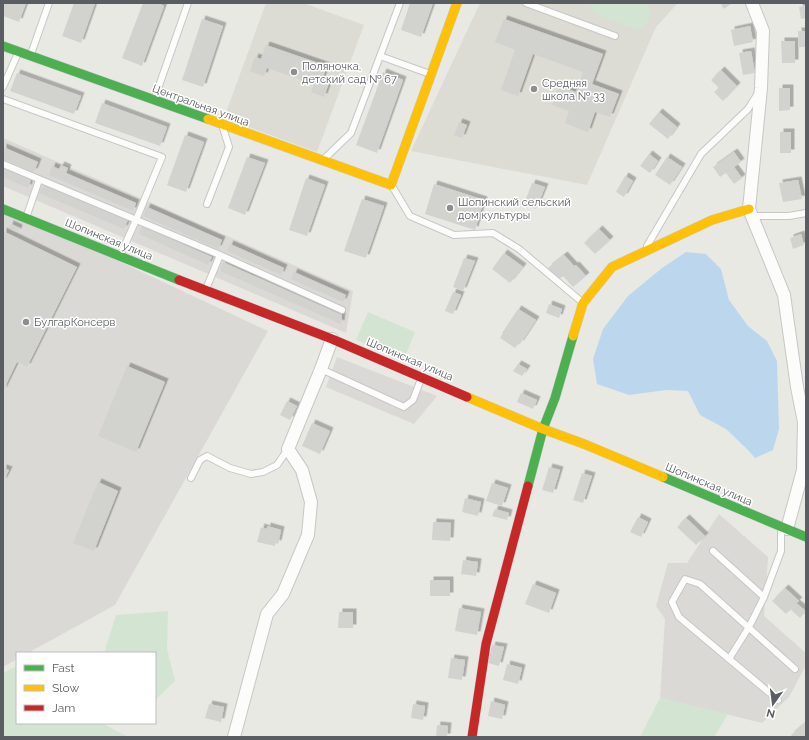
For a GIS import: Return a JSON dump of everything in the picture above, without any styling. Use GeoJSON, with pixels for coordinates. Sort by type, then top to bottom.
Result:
{"type":"FeatureCollection","features":[{"type":"Feature","properties":{"kind":"street"},"geometry":{"type":"LineString","coordinates":[[391,185],[457,3]]}},
{"type":"Feature","properties":{"kind":"street"},"geometry":{"type":"LineString","coordinates":[[752,3],[763,31],[761,88],[750,213],[784,295],[800,386],[804,422],[803,470],[784,528]]}},
{"type":"Feature","properties":{"kind":"street","name":"Центральная улица"},"geometry":{"type":"LineString","coordinates":[[3,46],[391,185]]}},
{"type":"Feature","properties":{"kind":"street","name":"Шопинская улица"},"geometry":{"type":"LineString","coordinates":[[3,209],[206,291],[332,339],[543,429],[584,444],[806,536]]}},
{"type":"Feature","properties":{"kind":"street"},"geometry":{"type":"LineString","coordinates":[[472,737],[486,644],[543,429],[555,398],[583,303],[612,267],[712,220],[750,213]]}},
{"type":"Feature","properties":{"kind":"street"},"geometry":{"type":"LineString","coordinates":[[234,737],[267,614],[283,594],[308,535],[311,502],[302,470],[288,449],[322,369],[332,339]]}},
{"type":"Feature","properties":{"kind":"lane"},"geometry":{"type":"LineString","coordinates":[[30,56],[49,3]]}},
{"type":"Feature","properties":{"kind":"lane"},"geometry":{"type":"LineString","coordinates":[[154,100],[188,3]]}},
{"type":"Feature","properties":{"kind":"lane"},"geometry":{"type":"LineString","coordinates":[[322,161],[351,133],[400,3]]}},
{"type":"Feature","properties":{"kind":"lane"},"geometry":{"type":"LineString","coordinates":[[526,3],[615,36]]}},
{"type":"Feature","properties":{"kind":"lane"},"geometry":{"type":"LineString","coordinates":[[3,88],[18,52]]}},
{"type":"Feature","properties":{"kind":"lane"},"geometry":{"type":"LineString","coordinates":[[380,56],[431,74]]}},
{"type":"Feature","properties":{"kind":"lane"},"geometry":{"type":"LineString","coordinates":[[644,252],[701,154],[748,109],[761,88]]}},
{"type":"Feature","properties":{"kind":"lane"},"geometry":{"type":"LineString","coordinates":[[3,99],[162,157],[120,256]]}},
{"type":"Feature","properties":{"kind":"lane"},"geometry":{"type":"LineString","coordinates":[[206,204],[229,147],[222,125]]}},
{"type":"Feature","properties":{"kind":"lane"},"geometry":{"type":"LineString","coordinates":[[3,164],[220,256],[342,310]]}},
{"type":"Feature","properties":{"kind":"lane"},"geometry":{"type":"LineString","coordinates":[[26,219],[39,180]]}},
{"type":"Feature","properties":{"kind":"lane"},"geometry":{"type":"LineString","coordinates":[[391,185],[410,216],[454,235],[494,233],[519,249],[583,303]]}},
{"type":"Feature","properties":{"kind":"lane"},"geometry":{"type":"LineString","coordinates":[[750,213],[789,216],[806,214]]}},
{"type":"Feature","properties":{"kind":"lane"},"geometry":{"type":"LineString","coordinates":[[206,291],[220,256]]}},
{"type":"Feature","properties":{"kind":"lane"},"geometry":{"type":"LineString","coordinates":[[322,369],[404,407],[413,400],[421,377]]}},
{"type":"Feature","properties":{"kind":"lane"},"geometry":{"type":"LineString","coordinates":[[191,478],[200,460],[207,456],[230,468],[251,474],[263,472],[278,465],[288,449]]}},
{"type":"Feature","properties":{"kind":"lane"},"geometry":{"type":"LineString","coordinates":[[729,659],[764,597],[781,551],[784,528]]}},
{"type":"Feature","properties":{"kind":"lane"},"geometry":{"type":"LineString","coordinates":[[713,551],[764,597]]}},
{"type":"Feature","properties":{"kind":"lane"},"geometry":{"type":"LineString","coordinates":[[778,700],[679,617],[672,602],[685,579],[700,584],[795,669]]}},
{"type":"Feature","properties":{"kind":"shaded area","name":"Поляночка, детский сад № 67"},"geometry":{"type":"Polygon","coordinates":[[[266,3],[303,3],[364,25],[317,152],[224,118],[266,3]]]}},
{"type":"Feature","properties":{"kind":"shaded area","name":"Средняя школа № 33"},"geometry":{"type":"Polygon","coordinates":[[[480,3],[678,3],[656,27],[587,185],[411,151],[480,3]]]}},
{"type":"Feature","properties":{"kind":"shaded area"},"geometry":{"type":"Polygon","coordinates":[[[3,138],[353,291],[346,333],[3,186],[3,138]]]}},
{"type":"Feature","properties":{"kind":"shaded area"},"geometry":{"type":"Polygon","coordinates":[[[3,207],[268,331],[115,605],[30,652],[16,652],[16,660],[3,667],[3,207]]]}},
{"type":"Feature","properties":{"kind":"shaded area"},"geometry":{"type":"Polygon","coordinates":[[[337,357],[437,396],[414,424],[326,387],[337,357]]]}},
{"type":"Feature","properties":{"kind":"shaded area"},"geometry":{"type":"Polygon","coordinates":[[[719,514],[768,557],[764,616],[806,653],[806,665],[789,697],[762,723],[660,698],[665,619],[656,606],[668,563],[687,563],[719,514]]]}},
{"type":"Feature","properties":{"kind":"green space"},"geometry":{"type":"Polygon","coordinates":[[[589,3],[645,3],[649,9],[648,21],[642,27],[633,29],[594,13],[589,3]]]}},
{"type":"Feature","properties":{"kind":"green space"},"geometry":{"type":"Polygon","coordinates":[[[368,312],[415,332],[404,359],[356,340],[368,312]]]}},
{"type":"Feature","properties":{"kind":"green space"},"geometry":{"type":"Polygon","coordinates":[[[168,611],[167,649],[175,681],[156,699],[156,652],[104,652],[116,615],[168,611]]]}},
{"type":"Feature","properties":{"kind":"green space"},"geometry":{"type":"Polygon","coordinates":[[[16,666],[16,724],[104,724],[128,737],[3,737],[3,673],[16,666]]]}},
{"type":"Feature","properties":{"kind":"green space"},"geometry":{"type":"Polygon","coordinates":[[[660,698],[728,714],[714,737],[640,737],[660,698]]]}},
{"type":"Feature","properties":{"kind":"water"},"geometry":{"type":"Polygon","coordinates":[[[686,252],[706,254],[721,269],[729,300],[748,326],[767,341],[777,361],[779,429],[773,450],[755,458],[726,429],[700,415],[688,391],[666,390],[629,395],[597,384],[593,359],[603,329],[628,296],[662,268],[686,252]]]}},
{"type":"Feature","properties":{"kind":"building"},"geometry":{"type":"Polygon","coordinates":[[[3,3],[26,3],[19,22],[3,16],[3,3]]]}},
{"type":"Feature","properties":{"kind":"building"},"geometry":{"type":"Polygon","coordinates":[[[74,3],[95,3],[81,43],[62,36],[74,3]]]}},
{"type":"Feature","properties":{"kind":"building"},"geometry":{"type":"Polygon","coordinates":[[[143,3],[158,3],[164,6],[142,66],[122,58],[143,3]]]}},
{"type":"Feature","properties":{"kind":"building"},"geometry":{"type":"Polygon","coordinates":[[[410,3],[433,3],[421,37],[401,30],[410,3]]]}},
{"type":"Feature","properties":{"kind":"building"},"geometry":{"type":"Polygon","coordinates":[[[720,3],[732,3],[724,9],[720,3]]]}},
{"type":"Feature","properties":{"kind":"building"},"geometry":{"type":"Polygon","coordinates":[[[806,5],[806,18],[801,19],[799,7],[806,5]]]}},
{"type":"Feature","properties":{"kind":"building"},"geometry":{"type":"Polygon","coordinates":[[[202,19],[223,26],[203,87],[182,80],[202,19]]]}},
{"type":"Feature","properties":{"kind":"building"},"geometry":{"type":"Polygon","coordinates":[[[504,19],[603,54],[592,84],[619,94],[610,117],[595,112],[588,132],[565,123],[569,111],[552,105],[559,86],[576,92],[583,72],[533,54],[518,96],[501,90],[515,50],[495,42],[504,19]]]}},
{"type":"Feature","properties":{"kind":"building"},"geometry":{"type":"Polygon","coordinates":[[[750,26],[753,42],[734,46],[731,30],[750,26]]]}},
{"type":"Feature","properties":{"kind":"building"},"geometry":{"type":"Polygon","coordinates":[[[798,31],[806,31],[806,47],[799,47],[798,31]]]}},
{"type":"Feature","properties":{"kind":"building"},"geometry":{"type":"Polygon","coordinates":[[[781,41],[795,41],[795,63],[782,63],[781,41]]]}},
{"type":"Feature","properties":{"kind":"building"},"geometry":{"type":"Polygon","coordinates":[[[266,45],[327,66],[322,80],[329,83],[324,97],[311,92],[314,84],[267,68],[264,76],[250,71],[255,57],[261,59],[266,45]]]}},
{"type":"Feature","properties":{"kind":"building"},"geometry":{"type":"Polygon","coordinates":[[[751,51],[755,73],[743,75],[739,53],[751,51]]]}},
{"type":"Feature","properties":{"kind":"building"},"geometry":{"type":"Polygon","coordinates":[[[721,70],[737,86],[723,101],[714,92],[719,88],[711,80],[721,70]]]}},
{"type":"Feature","properties":{"kind":"building"},"geometry":{"type":"Polygon","coordinates":[[[383,72],[403,80],[377,153],[356,145],[383,72]]]}},
{"type":"Feature","properties":{"kind":"building"},"geometry":{"type":"Polygon","coordinates":[[[17,73],[81,96],[74,114],[10,91],[17,73]]]}},
{"type":"Feature","properties":{"kind":"building"},"geometry":{"type":"Polygon","coordinates":[[[779,88],[790,88],[790,110],[779,111],[779,88]]]}},
{"type":"Feature","properties":{"kind":"building"},"geometry":{"type":"Polygon","coordinates":[[[102,103],[167,127],[160,146],[95,123],[102,103]]]}},
{"type":"Feature","properties":{"kind":"building"},"geometry":{"type":"Polygon","coordinates":[[[659,112],[677,127],[668,139],[649,124],[659,112]]]}},
{"type":"Feature","properties":{"kind":"building"},"geometry":{"type":"Polygon","coordinates":[[[459,122],[467,125],[462,138],[454,135],[459,122]]]}},
{"type":"Feature","properties":{"kind":"building"},"geometry":{"type":"Polygon","coordinates":[[[780,132],[791,132],[791,153],[780,153],[780,132]]]}},
{"type":"Feature","properties":{"kind":"building"},"geometry":{"type":"Polygon","coordinates":[[[185,135],[204,142],[186,192],[167,185],[185,135]]]}},
{"type":"Feature","properties":{"kind":"building"},"geometry":{"type":"Polygon","coordinates":[[[3,147],[38,162],[34,172],[3,159],[3,147]]]}},
{"type":"Feature","properties":{"kind":"building"},"geometry":{"type":"Polygon","coordinates":[[[734,152],[741,162],[734,167],[742,178],[734,184],[726,173],[720,177],[713,167],[734,152]]]}},
{"type":"Feature","properties":{"kind":"building"},"geometry":{"type":"Polygon","coordinates":[[[649,154],[658,161],[650,173],[640,166],[649,154]]]}},
{"type":"Feature","properties":{"kind":"building"},"geometry":{"type":"Polygon","coordinates":[[[247,157],[265,163],[245,215],[228,208],[247,157]]]}},
{"type":"Feature","properties":{"kind":"building"},"geometry":{"type":"Polygon","coordinates":[[[667,157],[682,167],[670,185],[655,175],[667,157]]]}},
{"type":"Feature","properties":{"kind":"building"},"geometry":{"type":"Polygon","coordinates":[[[61,165],[68,168],[66,173],[136,203],[133,211],[49,175],[52,166],[59,169],[61,165]]]}},
{"type":"Feature","properties":{"kind":"building"},"geometry":{"type":"Polygon","coordinates":[[[3,167],[31,180],[28,188],[3,177],[3,167]]]}},
{"type":"Feature","properties":{"kind":"building"},"geometry":{"type":"Polygon","coordinates":[[[625,176],[633,181],[624,197],[616,192],[625,176]]]}},
{"type":"Feature","properties":{"kind":"building"},"geometry":{"type":"Polygon","coordinates":[[[306,178],[325,185],[307,236],[289,230],[306,178]]]}},
{"type":"Feature","properties":{"kind":"building"},"geometry":{"type":"Polygon","coordinates":[[[798,180],[802,199],[783,202],[779,183],[798,180]]]}},
{"type":"Feature","properties":{"kind":"building"},"geometry":{"type":"Polygon","coordinates":[[[532,183],[545,187],[536,209],[524,204],[532,183]]]}},
{"type":"Feature","properties":{"kind":"building"},"geometry":{"type":"Polygon","coordinates":[[[434,184],[484,200],[475,230],[425,214],[434,184]]]}},
{"type":"Feature","properties":{"kind":"building"},"geometry":{"type":"Polygon","coordinates":[[[43,185],[128,220],[124,229],[39,193],[43,185]]]}},
{"type":"Feature","properties":{"kind":"building"},"geometry":{"type":"Polygon","coordinates":[[[362,199],[384,206],[366,258],[344,251],[362,199]]]}},
{"type":"Feature","properties":{"kind":"building"},"geometry":{"type":"Polygon","coordinates":[[[147,207],[222,240],[218,249],[143,216],[147,207]]]}},
{"type":"Feature","properties":{"kind":"building"},"geometry":{"type":"Polygon","coordinates":[[[10,224],[19,228],[18,232],[9,228],[10,224]]]}},
{"type":"Feature","properties":{"kind":"building"},"geometry":{"type":"Polygon","coordinates":[[[142,226],[212,257],[208,265],[139,234],[142,226]]]}},
{"type":"Feature","properties":{"kind":"building"},"geometry":{"type":"Polygon","coordinates":[[[599,229],[610,240],[595,254],[584,243],[599,229]]]}},
{"type":"Feature","properties":{"kind":"building","name":"БулгарКонсерв"},"geometry":{"type":"Polygon","coordinates":[[[3,231],[77,267],[27,367],[17,362],[3,391],[3,231]]]}},
{"type":"Feature","properties":{"kind":"building"},"geometry":{"type":"Polygon","coordinates":[[[801,234],[804,245],[793,249],[790,238],[801,234]]]}},
{"type":"Feature","properties":{"kind":"building"},"geometry":{"type":"Polygon","coordinates":[[[230,244],[284,268],[281,275],[227,251],[230,244]]]}},
{"type":"Feature","properties":{"kind":"building"},"geometry":{"type":"Polygon","coordinates":[[[504,253],[523,267],[510,283],[492,269],[504,253]]]}},
{"type":"Feature","properties":{"kind":"building"},"geometry":{"type":"Polygon","coordinates":[[[564,255],[586,276],[573,287],[563,276],[558,280],[548,268],[564,255]]]}},
{"type":"Feature","properties":{"kind":"building"},"geometry":{"type":"Polygon","coordinates":[[[464,258],[475,261],[463,291],[453,287],[464,258]]]}},
{"type":"Feature","properties":{"kind":"building"},"geometry":{"type":"Polygon","coordinates":[[[223,262],[342,315],[341,324],[220,271],[223,262]]]}},
{"type":"Feature","properties":{"kind":"building"},"geometry":{"type":"Polygon","coordinates":[[[294,272],[346,295],[343,302],[291,279],[294,272]]]}},
{"type":"Feature","properties":{"kind":"building"},"geometry":{"type":"Polygon","coordinates":[[[453,292],[461,295],[453,314],[445,311],[453,292]]]}},
{"type":"Feature","properties":{"kind":"building"},"geometry":{"type":"Polygon","coordinates":[[[549,304],[562,309],[559,318],[546,313],[549,304]]]}},
{"type":"Feature","properties":{"kind":"building"},"geometry":{"type":"Polygon","coordinates":[[[518,309],[536,320],[520,344],[519,343],[515,348],[500,338],[518,309]]]}},
{"type":"Feature","properties":{"kind":"building"},"geometry":{"type":"Polygon","coordinates":[[[518,364],[527,369],[522,376],[513,371],[518,364]]]}},
{"type":"Feature","properties":{"kind":"building"},"geometry":{"type":"Polygon","coordinates":[[[127,366],[165,382],[136,452],[98,436],[127,366]]]}},
{"type":"Feature","properties":{"kind":"building"},"geometry":{"type":"Polygon","coordinates":[[[521,393],[537,400],[533,409],[517,402],[521,393]]]}},
{"type":"Feature","properties":{"kind":"building"},"geometry":{"type":"Polygon","coordinates":[[[287,401],[297,406],[290,420],[280,415],[287,401]]]}},
{"type":"Feature","properties":{"kind":"building"},"geometry":{"type":"Polygon","coordinates":[[[312,423],[330,431],[320,454],[302,446],[312,423]]]}},
{"type":"Feature","properties":{"kind":"building"},"geometry":{"type":"Polygon","coordinates":[[[549,467],[560,470],[553,493],[542,490],[549,467]]]}},
{"type":"Feature","properties":{"kind":"building"},"geometry":{"type":"Polygon","coordinates":[[[3,468],[9,470],[3,482],[3,468]]]}},
{"type":"Feature","properties":{"kind":"building"},"geometry":{"type":"Polygon","coordinates":[[[582,473],[592,476],[583,503],[573,500],[582,473]]]}},
{"type":"Feature","properties":{"kind":"building"},"geometry":{"type":"Polygon","coordinates":[[[98,482],[118,491],[94,551],[73,543],[98,482]]]}},
{"type":"Feature","properties":{"kind":"building"},"geometry":{"type":"Polygon","coordinates":[[[492,483],[508,488],[502,506],[486,501],[492,483]]]}},
{"type":"Feature","properties":{"kind":"building"},"geometry":{"type":"Polygon","coordinates":[[[465,498],[481,502],[478,516],[462,512],[465,498]]]}},
{"type":"Feature","properties":{"kind":"building"},"geometry":{"type":"Polygon","coordinates":[[[495,509],[509,513],[507,520],[492,516],[495,509]]]}},
{"type":"Feature","properties":{"kind":"building"},"geometry":{"type":"Polygon","coordinates":[[[638,517],[648,522],[641,537],[630,532],[638,517]]]}},
{"type":"Feature","properties":{"kind":"building"},"geometry":{"type":"Polygon","coordinates":[[[686,518],[705,536],[696,545],[677,527],[686,518]]]}},
{"type":"Feature","properties":{"kind":"building"},"geometry":{"type":"Polygon","coordinates":[[[433,522],[451,523],[450,541],[432,540],[433,522]]]}},
{"type":"Feature","properties":{"kind":"building"},"geometry":{"type":"Polygon","coordinates":[[[267,526],[281,530],[278,544],[275,543],[275,546],[257,542],[261,527],[267,529],[267,526]]]}},
{"type":"Feature","properties":{"kind":"building"},"geometry":{"type":"Polygon","coordinates":[[[463,560],[478,562],[476,576],[461,574],[463,560]]]}},
{"type":"Feature","properties":{"kind":"building"},"geometry":{"type":"Polygon","coordinates":[[[430,580],[450,580],[450,596],[430,596],[430,580]]]}},
{"type":"Feature","properties":{"kind":"building"},"geometry":{"type":"Polygon","coordinates":[[[533,584],[556,593],[549,613],[525,604],[533,584]]]}},
{"type":"Feature","properties":{"kind":"building"},"geometry":{"type":"Polygon","coordinates":[[[785,588],[799,601],[796,603],[806,611],[800,618],[791,610],[793,607],[786,614],[772,601],[785,588]]]}},
{"type":"Feature","properties":{"kind":"building"},"geometry":{"type":"Polygon","coordinates":[[[459,608],[481,612],[477,635],[455,631],[459,608]]]}},
{"type":"Feature","properties":{"kind":"building"},"geometry":{"type":"Polygon","coordinates":[[[339,612],[353,612],[353,628],[338,628],[339,612]]]}},
{"type":"Feature","properties":{"kind":"building"},"geometry":{"type":"Polygon","coordinates":[[[492,645],[504,647],[499,666],[488,663],[492,645]]]}},
{"type":"Feature","properties":{"kind":"building"},"geometry":{"type":"Polygon","coordinates":[[[451,658],[465,660],[462,680],[448,678],[451,658]]]}},
{"type":"Feature","properties":{"kind":"building"},"geometry":{"type":"Polygon","coordinates":[[[507,664],[522,668],[518,684],[503,680],[507,664]]]}},
{"type":"Feature","properties":{"kind":"building"},"geometry":{"type":"Polygon","coordinates":[[[491,701],[505,705],[502,719],[488,716],[491,701]]]}},
{"type":"Feature","properties":{"kind":"building"},"geometry":{"type":"Polygon","coordinates":[[[209,704],[224,707],[221,722],[205,718],[209,704]]]}},
{"type":"Feature","properties":{"kind":"building"},"geometry":{"type":"Polygon","coordinates":[[[413,704],[425,706],[423,720],[411,718],[413,704]]]}},
{"type":"Feature","properties":{"kind":"building"},"geometry":{"type":"Polygon","coordinates":[[[806,722],[806,737],[793,737],[791,735],[806,722]]]}},
{"type":"Feature","properties":{"kind":"building"},"geometry":{"type":"Polygon","coordinates":[[[437,725],[448,726],[447,737],[436,737],[437,725]]]}},
{"type":"Feature","properties":{"kind":"traffic: fast"},"geometry":{"type":"LineString","coordinates":[[3,46],[208,119]]}},
{"type":"Feature","properties":{"kind":"traffic: fast"},"geometry":{"type":"LineString","coordinates":[[3,209],[179,280]]}},
{"type":"Feature","properties":{"kind":"traffic: fast"},"geometry":{"type":"LineString","coordinates":[[528,486],[543,429],[555,398],[573,336]]}},
{"type":"Feature","properties":{"kind":"traffic: fast"},"geometry":{"type":"LineString","coordinates":[[663,477],[806,537]]}},
{"type":"Feature","properties":{"kind":"traffic: slow"},"geometry":{"type":"LineString","coordinates":[[208,119],[391,185],[457,3]]}},
{"type":"Feature","properties":{"kind":"traffic: slow"},"geometry":{"type":"LineString","coordinates":[[573,336],[583,303],[612,267],[712,220],[749,209]]}},
{"type":"Feature","properties":{"kind":"traffic: slow"},"geometry":{"type":"LineString","coordinates":[[467,397],[663,477]]}},
{"type":"Feature","properties":{"kind":"traffic: jam"},"geometry":{"type":"LineString","coordinates":[[179,280],[332,339],[467,397]]}},
{"type":"Feature","properties":{"kind":"traffic: jam"},"geometry":{"type":"LineString","coordinates":[[472,737],[486,644],[528,486]]}},
{"type":"Feature","properties":{"kind":"place","name":"Поляночка, детский сад № 67"},"geometry":{"type":"Point","coordinates":[294,72]}},
{"type":"Feature","properties":{"kind":"place","name":"Средняя школа № 33"},"geometry":{"type":"Point","coordinates":[534,89]}},
{"type":"Feature","properties":{"kind":"place","name":"Шопинский сельский дом культуры"},"geometry":{"type":"Point","coordinates":[450,208]}},
{"type":"Feature","properties":{"kind":"place","name":"БулгарКонсерв"},"geometry":{"type":"Point","coordinates":[26,322]}}]}
